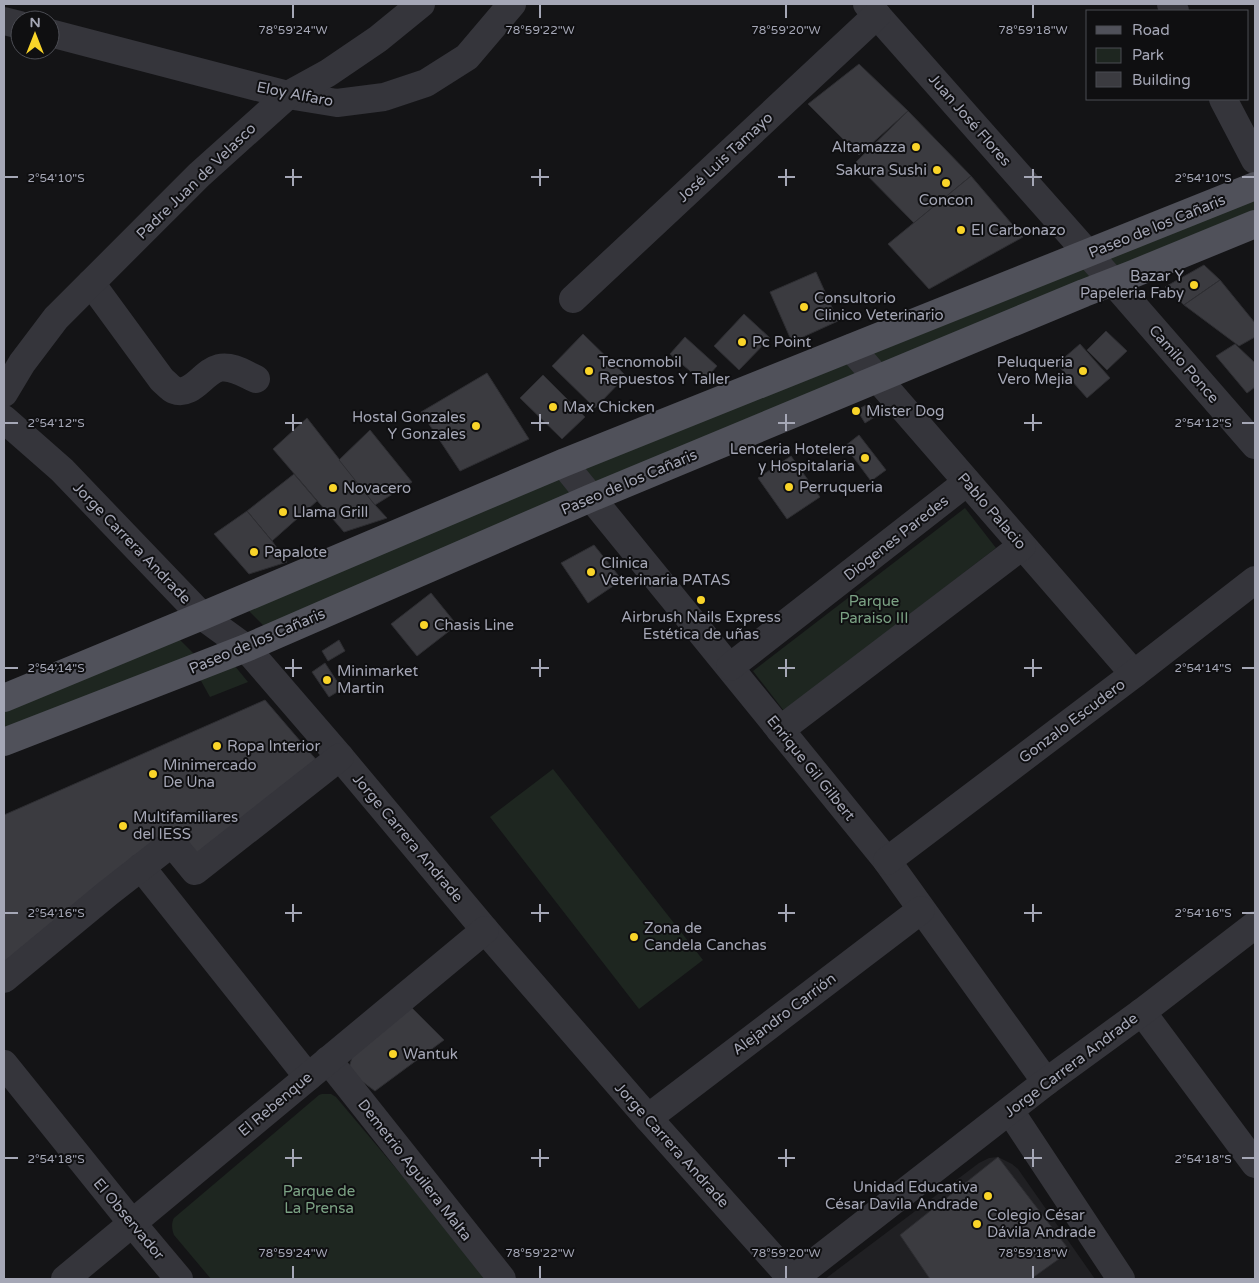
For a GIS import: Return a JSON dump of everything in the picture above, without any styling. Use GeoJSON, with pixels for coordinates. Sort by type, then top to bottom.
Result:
{"type":"FeatureCollection","features":[{"type":"Feature","properties":{"kind":"main road","name":"Paseo de los Cañaris"},"geometry":{"type":"LineString","coordinates":[[4,698],[563,463],[1255,186]]}},
{"type":"Feature","properties":{"kind":"main road","name":"Paseo de los Cañaris"},"geometry":{"type":"LineString","coordinates":[[4,742],[246,648],[591,498],[877,378],[1255,224]]}},
{"type":"Feature","properties":{"kind":"street","name":"Padre Juan de Velasco"},"geometry":{"type":"LineString","coordinates":[[4,393],[22,363],[56,318],[199,175],[288,96],[378,38],[421,4]]}},
{"type":"Feature","properties":{"kind":"street","name":"Eloy Alfaro"},"geometry":{"type":"LineString","coordinates":[[60,36],[288,96],[337,103],[384,97],[426,83],[467,57],[512,4]]}},
{"type":"Feature","properties":{"kind":"street","name":"Juan José Flores"},"geometry":{"type":"LineString","coordinates":[[872,9],[1113,282]]}},
{"type":"Feature","properties":{"kind":"street","name":"José Luis Tamayo"},"geometry":{"type":"LineString","coordinates":[[573,299],[872,9]]}},
{"type":"Feature","properties":{"kind":"street"},"geometry":{"type":"LineString","coordinates":[[1224,100],[1255,160]]}},
{"type":"Feature","properties":{"kind":"street","name":"Camilo Ponce"},"geometry":{"type":"LineString","coordinates":[[1113,282],[1246,419],[1255,445]]}},
{"type":"Feature","properties":{"kind":"street"},"geometry":{"type":"LineString","coordinates":[[91,283],[162,380],[173,389],[182,392],[191,388],[212,370],[220,367],[230,367],[256,379]]}},
{"type":"Feature","properties":{"kind":"street","name":"Pablo Palacio"},"geometry":{"type":"LineString","coordinates":[[851,348],[1134,674]]}},
{"type":"Feature","properties":{"kind":"street","name":"Jorge Carrera Andrade"},"geometry":{"type":"LineString","coordinates":[[4,419],[62,470],[202,616],[246,648],[340,756],[485,930],[648,1118],[792,1279],[1046,1082],[1142,1012],[1255,925]]}},
{"type":"Feature","properties":{"kind":"street","name":"Enrique Gil Gilbert"},"geometry":{"type":"LineString","coordinates":[[563,463],[887,861],[1046,1082]]}},
{"type":"Feature","properties":{"kind":"street","name":"Diogenes Paredes"},"geometry":{"type":"LineString","coordinates":[[730,667],[967,482]]}},
{"type":"Feature","properties":{"kind":"street"},"geometry":{"type":"LineString","coordinates":[[780,730],[1022,546]]}},
{"type":"Feature","properties":{"kind":"street","name":"Gonzalo Escudero"},"geometry":{"type":"LineString","coordinates":[[887,861],[1255,580]]}},
{"type":"Feature","properties":{"kind":"street"},"geometry":{"type":"LineString","coordinates":[[4,979],[172,843],[195,871],[340,756]]}},
{"type":"Feature","properties":{"kind":"street","name":"Demetrio Aguilera Malta"},"geometry":{"type":"LineString","coordinates":[[141,867],[502,1279]]}},
{"type":"Feature","properties":{"kind":"street","name":"Alejandro Carrión"},"geometry":{"type":"LineString","coordinates":[[648,1118],[921,910]]}},
{"type":"Feature","properties":{"kind":"street","name":"El Rebenque"},"geometry":{"type":"LineString","coordinates":[[65,1279],[485,930]]}},
{"type":"Feature","properties":{"kind":"street"},"geometry":{"type":"LineString","coordinates":[[1142,1012],[1254,1158]]}},
{"type":"Feature","properties":{"kind":"street","name":"El Observador"},"geometry":{"type":"LineString","coordinates":[[4,1064],[132,1224],[179,1279]]}},
{"type":"Feature","properties":{"kind":"street"},"geometry":{"type":"LineString","coordinates":[[1010,1111],[1121,1279]]}},
{"type":"Feature","properties":{"kind":"shaded area","name":"Colegio César Dávila Andrade"},"geometry":{"type":"Polygon","coordinates":[[[998,1157],[1018,1169],[1095,1279],[825,1279],[979,1163],[989,1158],[998,1157]]]}},
{"type":"Feature","properties":{"kind":"green space"},"geometry":{"type":"Polygon","coordinates":[[[1255,192],[1255,219],[1115,277],[1095,255],[1255,192]]]}},
{"type":"Feature","properties":{"kind":"green space"},"geometry":{"type":"Polygon","coordinates":[[[1086,259],[1108,281],[879,373],[857,350],[1086,259]]]}},
{"type":"Feature","properties":{"kind":"green space"},"geometry":{"type":"Polygon","coordinates":[[[850,354],[871,378],[594,493],[570,463],[850,354]]]}},
{"type":"Feature","properties":{"kind":"green space"},"geometry":{"type":"Polygon","coordinates":[[[562,468],[583,497],[270,632],[242,604],[562,468]]]}},
{"type":"Feature","properties":{"kind":"green space","name":"Parque Paraiso III"},"geometry":{"type":"Polygon","coordinates":[[[965,508],[996,548],[784,711],[753,671],[965,508]]]}},
{"type":"Feature","properties":{"kind":"green space"},"geometry":{"type":"Polygon","coordinates":[[[173,633],[199,659],[4,738],[4,701],[173,633]]]}},
{"type":"Feature","properties":{"kind":"green space"},"geometry":{"type":"Polygon","coordinates":[[[234,665],[248,682],[210,697],[200,679],[234,665]]]}},
{"type":"Feature","properties":{"kind":"green space"},"geometry":{"type":"Polygon","coordinates":[[[553,769],[703,960],[639,1009],[490,817],[553,769]]]}},
{"type":"Feature","properties":{"kind":"green space","name":"Parque de La Prensa"},"geometry":{"type":"Polygon","coordinates":[[[322,1094],[331,1094],[336,1097],[489,1279],[211,1279],[174,1235],[172,1222],[174,1218],[322,1094]]]}},
{"type":"Feature","properties":{"kind":"building"},"geometry":{"type":"Polygon","coordinates":[[[859,64],[908,111],[859,155],[808,104],[859,64]]]}},
{"type":"Feature","properties":{"kind":"building"},"geometry":{"type":"Polygon","coordinates":[[[908,111],[971,176],[914,223],[855,163],[908,111]]]}},
{"type":"Feature","properties":{"kind":"building","name":"El Carbonazo"},"geometry":{"type":"Polygon","coordinates":[[[971,176],[1023,237],[929,289],[888,244],[971,176]]]}},
{"type":"Feature","properties":{"kind":"building"},"geometry":{"type":"Polygon","coordinates":[[[1204,265],[1220,280],[1184,305],[1165,287],[1204,265]]]}},
{"type":"Feature","properties":{"kind":"building","name":"Consultorio Clinico Veterinario"},"geometry":{"type":"Polygon","coordinates":[[[816,272],[838,321],[792,342],[770,292],[816,272]]]}},
{"type":"Feature","properties":{"kind":"building"},"geometry":{"type":"Polygon","coordinates":[[[1220,280],[1255,323],[1255,337],[1239,346],[1184,305],[1220,280]]]}},
{"type":"Feature","properties":{"kind":"building","name":"Pc Point"},"geometry":{"type":"Polygon","coordinates":[[[744,314],[770,338],[739,370],[714,346],[744,314]]]}},
{"type":"Feature","properties":{"kind":"building"},"geometry":{"type":"Polygon","coordinates":[[[1106,331],[1127,351],[1107,370],[1087,350],[1106,331]]]}},
{"type":"Feature","properties":{"kind":"building","name":"Tecnomobil Repuestos Y Taller"},"geometry":{"type":"Polygon","coordinates":[[[583,334],[626,376],[595,408],[552,366],[583,334]]]}},
{"type":"Feature","properties":{"kind":"building"},"geometry":{"type":"Polygon","coordinates":[[[685,337],[717,366],[703,382],[670,354],[685,337]]]}},
{"type":"Feature","properties":{"kind":"building","name":"Peluqueria Vero Mejia"},"geometry":{"type":"Polygon","coordinates":[[[1080,344],[1110,378],[1087,398],[1057,364],[1080,344]]]}},
{"type":"Feature","properties":{"kind":"building"},"geometry":{"type":"Polygon","coordinates":[[[1235,344],[1255,363],[1255,387],[1247,393],[1216,356],[1235,344]]]}},
{"type":"Feature","properties":{"kind":"building","name":"Hostal Gonzales Y Gonzales"},"geometry":{"type":"Polygon","coordinates":[[[487,373],[529,439],[460,471],[421,412],[487,373]]]}},
{"type":"Feature","properties":{"kind":"building","name":"Max Chicken"},"geometry":{"type":"Polygon","coordinates":[[[543,375],[585,417],[562,439],[520,398],[543,375]]]}},
{"type":"Feature","properties":{"kind":"building"},"geometry":{"type":"Polygon","coordinates":[[[870,403],[878,415],[865,423],[857,410],[870,403]]]}},
{"type":"Feature","properties":{"kind":"building","name":"Novacero"},"geometry":{"type":"Polygon","coordinates":[[[307,418],[387,518],[344,532],[273,449],[307,418]]]}},
{"type":"Feature","properties":{"kind":"building"},"geometry":{"type":"Polygon","coordinates":[[[370,430],[412,482],[375,505],[339,460],[370,430]]]}},
{"type":"Feature","properties":{"kind":"building","name":"Lenceria Hotelera y Hospitalaria"},"geometry":{"type":"Polygon","coordinates":[[[859,435],[886,470],[871,481],[845,446],[859,435]]]}},
{"type":"Feature","properties":{"kind":"building","name":"Perruqueria"},"geometry":{"type":"Polygon","coordinates":[[[791,456],[820,497],[787,519],[758,478],[791,456]]]}},
{"type":"Feature","properties":{"kind":"building"},"geometry":{"type":"Polygon","coordinates":[[[294,474],[317,501],[272,541],[247,511],[294,474]]]}},
{"type":"Feature","properties":{"kind":"building","name":"Papalote"},"geometry":{"type":"Polygon","coordinates":[[[247,511],[287,562],[249,574],[214,534],[247,511]]]}},
{"type":"Feature","properties":{"kind":"building","name":"Clinica Veterinaria PATAS"},"geometry":{"type":"Polygon","coordinates":[[[594,545],[622,580],[588,603],[561,563],[594,545]]]}},
{"type":"Feature","properties":{"kind":"building","name":"Chasis Line"},"geometry":{"type":"Polygon","coordinates":[[[431,593],[457,625],[417,656],[391,624],[431,593]]]}},
{"type":"Feature","properties":{"kind":"building"},"geometry":{"type":"Polygon","coordinates":[[[339,640],[345,651],[328,661],[322,651],[339,640]]]}},
{"type":"Feature","properties":{"kind":"building","name":"Minimarket Martin"},"geometry":{"type":"Polygon","coordinates":[[[325,663],[342,689],[329,697],[312,672],[325,663]]]}},
{"type":"Feature","properties":{"kind":"building","name":"Multifamiliares del IESS"},"geometry":{"type":"Polygon","coordinates":[[[265,700],[319,763],[195,866],[171,837],[4,974],[4,815],[265,700]]]}},
{"type":"Feature","properties":{"kind":"building"},"geometry":{"type":"Polygon","coordinates":[[[410,1006],[444,1040],[375,1091],[348,1071],[353,1054],[410,1006]]]}},
{"type":"Feature","properties":{"kind":"building","name":"Colegio César Dávila Andrade"},"geometry":{"type":"Polygon","coordinates":[[[998,1157],[1070,1251],[1031,1279],[930,1279],[900,1235],[998,1157]]]}},
{"type":"Feature","properties":{"kind":"place","name":"Altamazza"},"geometry":{"type":"Point","coordinates":[916,147]}},
{"type":"Feature","properties":{"kind":"place","name":"Sakura Sushi"},"geometry":{"type":"Point","coordinates":[937,170]}},
{"type":"Feature","properties":{"kind":"place","name":"Concon"},"geometry":{"type":"Point","coordinates":[946,183]}},
{"type":"Feature","properties":{"kind":"place","name":"El Carbonazo"},"geometry":{"type":"Point","coordinates":[961,230]}},
{"type":"Feature","properties":{"kind":"place","name":"Bazar Y Papeleria Faby"},"geometry":{"type":"Point","coordinates":[1194,285]}},
{"type":"Feature","properties":{"kind":"place","name":"Consultorio Clinico Veterinario"},"geometry":{"type":"Point","coordinates":[804,307]}},
{"type":"Feature","properties":{"kind":"place","name":"Pc Point"},"geometry":{"type":"Point","coordinates":[742,342]}},
{"type":"Feature","properties":{"kind":"place","name":"Tecnomobil Repuestos Y Taller"},"geometry":{"type":"Point","coordinates":[589,371]}},
{"type":"Feature","properties":{"kind":"place","name":"Peluqueria Vero Mejia"},"geometry":{"type":"Point","coordinates":[1083,371]}},
{"type":"Feature","properties":{"kind":"place","name":"Max Chicken"},"geometry":{"type":"Point","coordinates":[553,407]}},
{"type":"Feature","properties":{"kind":"place","name":"Mister Dog"},"geometry":{"type":"Point","coordinates":[856,411]}},
{"type":"Feature","properties":{"kind":"place","name":"Hostal Gonzales Y Gonzales"},"geometry":{"type":"Point","coordinates":[476,426]}},
{"type":"Feature","properties":{"kind":"place","name":"Lenceria Hotelera y Hospitalaria"},"geometry":{"type":"Point","coordinates":[865,458]}},
{"type":"Feature","properties":{"kind":"place","name":"Perruqueria"},"geometry":{"type":"Point","coordinates":[789,487]}},
{"type":"Feature","properties":{"kind":"place","name":"Novacero"},"geometry":{"type":"Point","coordinates":[333,488]}},
{"type":"Feature","properties":{"kind":"place","name":"Llama Grill"},"geometry":{"type":"Point","coordinates":[283,512]}},
{"type":"Feature","properties":{"kind":"place","name":"Papalote"},"geometry":{"type":"Point","coordinates":[254,552]}},
{"type":"Feature","properties":{"kind":"place","name":"Clinica Veterinaria PATAS"},"geometry":{"type":"Point","coordinates":[591,572]}},
{"type":"Feature","properties":{"kind":"place","name":"Airbrush Nails Express Estética de uñas"},"geometry":{"type":"Point","coordinates":[701,600]}},
{"type":"Feature","properties":{"kind":"place","name":"Chasis Line"},"geometry":{"type":"Point","coordinates":[424,625]}},
{"type":"Feature","properties":{"kind":"place","name":"Minimarket Martin"},"geometry":{"type":"Point","coordinates":[327,680]}},
{"type":"Feature","properties":{"kind":"place","name":"Ropa Interior"},"geometry":{"type":"Point","coordinates":[217,746]}},
{"type":"Feature","properties":{"kind":"place","name":"Minimercado De Una"},"geometry":{"type":"Point","coordinates":[153,774]}},
{"type":"Feature","properties":{"kind":"place","name":"Multifamiliares del IESS"},"geometry":{"type":"Point","coordinates":[123,826]}},
{"type":"Feature","properties":{"kind":"place","name":"Zona de Candela Canchas"},"geometry":{"type":"Point","coordinates":[634,937]}},
{"type":"Feature","properties":{"kind":"place","name":"Wantuk"},"geometry":{"type":"Point","coordinates":[393,1054]}},
{"type":"Feature","properties":{"kind":"place","name":"Unidad Educativa César Davila Andrade"},"geometry":{"type":"Point","coordinates":[988,1196]}},
{"type":"Feature","properties":{"kind":"place","name":"Colegio César Dávila Andrade"},"geometry":{"type":"Point","coordinates":[977,1224]}}]}
